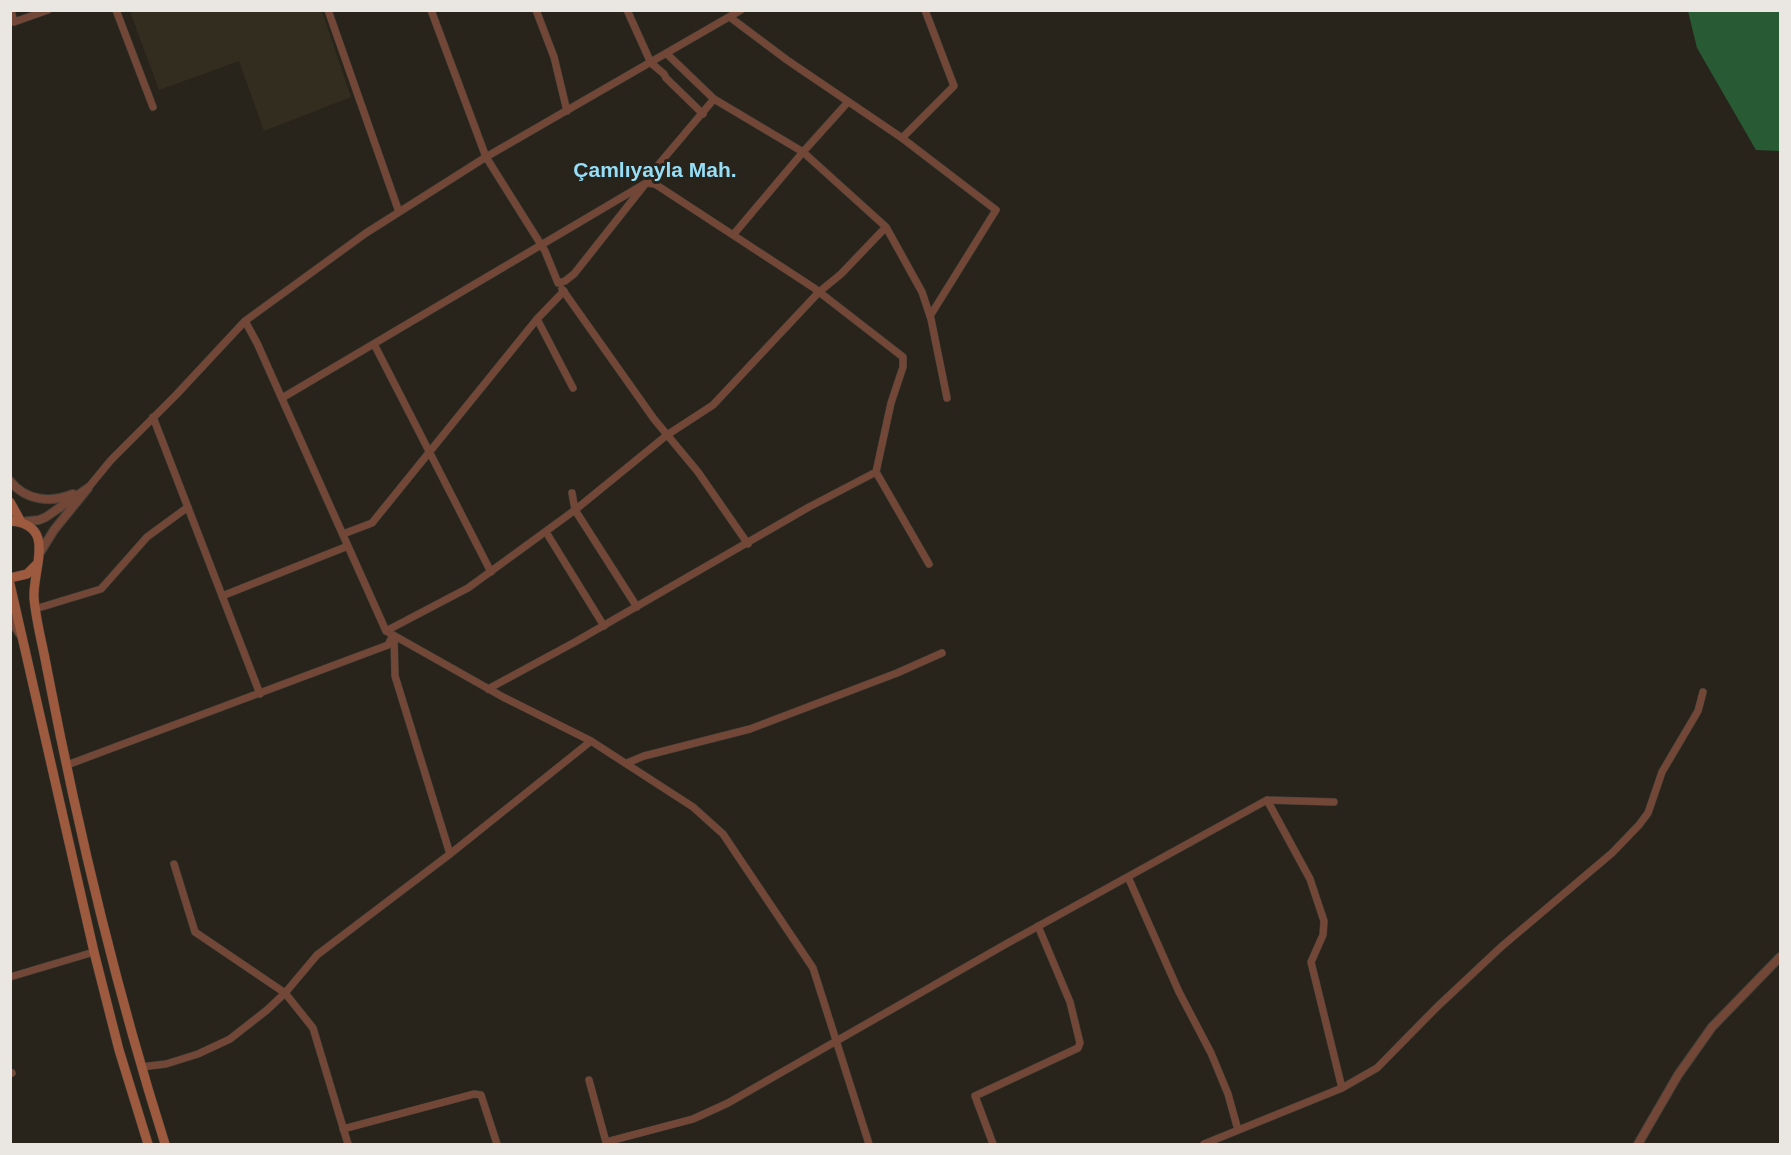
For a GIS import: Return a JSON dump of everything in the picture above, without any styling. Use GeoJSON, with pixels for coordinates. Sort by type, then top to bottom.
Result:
{"type":"FeatureCollection","features":[{"type":"Feature","properties":{"kind":"main road"},"geometry":{"type":"LineString","coordinates":[[10,502],[21,522],[36,534],[40,556],[34,595],[35,609],[67,765],[96,898],[141,1067],[165,1144]]}},
{"type":"Feature","properties":{"kind":"main road"},"geometry":{"type":"LineString","coordinates":[[10,521],[21,522]]}},
{"type":"Feature","properties":{"kind":"main road"},"geometry":{"type":"LineString","coordinates":[[10,578],[27,574],[40,556]]}},
{"type":"Feature","properties":{"kind":"main road"},"geometry":{"type":"LineString","coordinates":[[10,584],[94,952],[119,1050],[147,1144]]}},
{"type":"Feature","properties":{"kind":"street"},"geometry":{"type":"LineString","coordinates":[[11,10],[12,23],[48,10]]}},
{"type":"Feature","properties":{"kind":"street"},"geometry":{"type":"LineString","coordinates":[[116,10],[153,107]]}},
{"type":"Feature","properties":{"kind":"street"},"geometry":{"type":"LineString","coordinates":[[328,10],[399,212]]}},
{"type":"Feature","properties":{"kind":"street"},"geometry":{"type":"LineString","coordinates":[[431,10],[486,157],[541,244],[558,283],[615,365],[667,435],[698,472],[748,544]]}},
{"type":"Feature","properties":{"kind":"street"},"geometry":{"type":"LineString","coordinates":[[536,10],[554,57],[567,111]]}},
{"type":"Feature","properties":{"kind":"street"},"geometry":{"type":"LineString","coordinates":[[627,10],[651,63],[703,114]]}},
{"type":"Feature","properties":{"kind":"street"},"geometry":{"type":"LineString","coordinates":[[40,556],[54,531],[111,460],[245,321],[366,233],[486,157],[731,18],[741,10]]}},
{"type":"Feature","properties":{"kind":"street"},"geometry":{"type":"LineString","coordinates":[[902,138],[954,86],[925,10]]}},
{"type":"Feature","properties":{"kind":"street"},"geometry":{"type":"LineString","coordinates":[[731,18],[902,138],[996,210],[930,316]]}},
{"type":"Feature","properties":{"kind":"street"},"geometry":{"type":"LineString","coordinates":[[667,54],[714,99],[803,152],[886,227],[922,292],[930,316],[947,398]]}},
{"type":"Feature","properties":{"kind":"street"},"geometry":{"type":"LineString","coordinates":[[558,283],[574,274],[654,170],[714,99]]}},
{"type":"Feature","properties":{"kind":"street"},"geometry":{"type":"LineString","coordinates":[[733,235],[848,102]]}},
{"type":"Feature","properties":{"kind":"street"},"geometry":{"type":"LineString","coordinates":[[282,398],[646,183],[655,184],[819,292],[903,357],[903,367],[891,403],[876,472],[929,564]]}},
{"type":"Feature","properties":{"kind":"street"},"geometry":{"type":"LineString","coordinates":[[386,631],[468,588],[575,510],[667,435],[713,405],[819,292],[841,274],[886,227]]}},
{"type":"Feature","properties":{"kind":"street"},"geometry":{"type":"LineString","coordinates":[[343,534],[372,523],[537,319],[564,291]]}},
{"type":"Feature","properties":{"kind":"street"},"geometry":{"type":"LineString","coordinates":[[537,319],[573,388]]}},
{"type":"Feature","properties":{"kind":"street"},"geometry":{"type":"LineString","coordinates":[[245,321],[257,343],[386,631],[488,689],[591,741],[693,807],[723,834],[813,968],[869,1144]]}},
{"type":"Feature","properties":{"kind":"street"},"geometry":{"type":"LineString","coordinates":[[374,344],[491,572]]}},
{"type":"Feature","properties":{"kind":"street"},"geometry":{"type":"LineString","coordinates":[[153,417],[260,694]]}},
{"type":"Feature","properties":{"kind":"street"},"geometry":{"type":"LineString","coordinates":[[488,689],[604,626],[809,507],[876,472]]}},
{"type":"Feature","properties":{"kind":"street"},"geometry":{"type":"LineString","coordinates":[[10,481],[38,499],[50,500],[88,488]]}},
{"type":"Feature","properties":{"kind":"street"},"geometry":{"type":"LineString","coordinates":[[21,522],[46,517],[88,488]]}},
{"type":"Feature","properties":{"kind":"street"},"geometry":{"type":"LineString","coordinates":[[572,493],[575,510],[637,607]]}},
{"type":"Feature","properties":{"kind":"street"},"geometry":{"type":"LineString","coordinates":[[35,609],[101,590],[147,537],[188,507]]}},
{"type":"Feature","properties":{"kind":"street"},"geometry":{"type":"LineString","coordinates":[[546,532],[604,626]]}},
{"type":"Feature","properties":{"kind":"street"},"geometry":{"type":"LineString","coordinates":[[222,596],[348,546]]}},
{"type":"Feature","properties":{"kind":"street"},"geometry":{"type":"LineString","coordinates":[[10,619],[24,641]]}},
{"type":"Feature","properties":{"kind":"street"},"geometry":{"type":"LineString","coordinates":[[67,765],[388,645],[393,635]]}},
{"type":"Feature","properties":{"kind":"street"},"geometry":{"type":"LineString","coordinates":[[393,635],[395,676],[450,854]]}},
{"type":"Feature","properties":{"kind":"street"},"geometry":{"type":"LineString","coordinates":[[627,763],[644,756],[750,729],[897,673],[942,653]]}},
{"type":"Feature","properties":{"kind":"street"},"geometry":{"type":"LineString","coordinates":[[1204,1144],[1342,1088],[1377,1068],[1493,954],[1612,852],[1639,825],[1648,813],[1662,772],[1698,711],[1703,692]]}},
{"type":"Feature","properties":{"kind":"street"},"geometry":{"type":"LineString","coordinates":[[141,1067],[166,1064],[198,1054],[230,1039],[285,993],[317,955],[450,854],[591,741]]}},
{"type":"Feature","properties":{"kind":"street"},"geometry":{"type":"LineString","coordinates":[[1267,800],[1310,879],[1324,921],[1323,935],[1311,962],[1342,1088]]}},
{"type":"Feature","properties":{"kind":"street"},"geometry":{"type":"LineString","coordinates":[[598,1144],[693,1119],[728,1102],[1038,926],[1267,800],[1334,802]]}},
{"type":"Feature","properties":{"kind":"street"},"geometry":{"type":"LineString","coordinates":[[174,864],[195,932],[285,993],[313,1028],[348,1144]]}},
{"type":"Feature","properties":{"kind":"street"},"geometry":{"type":"LineString","coordinates":[[1128,877],[1179,992],[1211,1053],[1228,1094],[1238,1130]]}},
{"type":"Feature","properties":{"kind":"street"},"geometry":{"type":"LineString","coordinates":[[993,1144],[975,1096],[1078,1048],[1080,1043],[1070,1002],[1038,926]]}},
{"type":"Feature","properties":{"kind":"street"},"geometry":{"type":"LineString","coordinates":[[10,977],[94,952]]}},
{"type":"Feature","properties":{"kind":"street"},"geometry":{"type":"LineString","coordinates":[[1638,1144],[1678,1075],[1712,1027],[1780,957]]}},
{"type":"Feature","properties":{"kind":"street"},"geometry":{"type":"LineString","coordinates":[[589,1080],[606,1142]]}},
{"type":"Feature","properties":{"kind":"street"},"geometry":{"type":"LineString","coordinates":[[343,1129],[474,1094],[481,1095],[497,1144]]}},
{"type":"Feature","properties":{"kind":"shaded area"},"geometry":{"type":"Polygon","coordinates":[[[130,11],[322,11],[351,97],[264,131],[239,61],[159,90],[130,11]]]}},
{"type":"Feature","properties":{"kind":"green space"},"geometry":{"type":"Polygon","coordinates":[[[1688,11],[1780,11],[1780,151],[1756,150],[1697,48],[1688,11]]]}},
{"type":"Feature","properties":{"kind":"district","name":"Çamlıyayla Mah."},"geometry":{"type":"Point","coordinates":[655,171]}}]}
